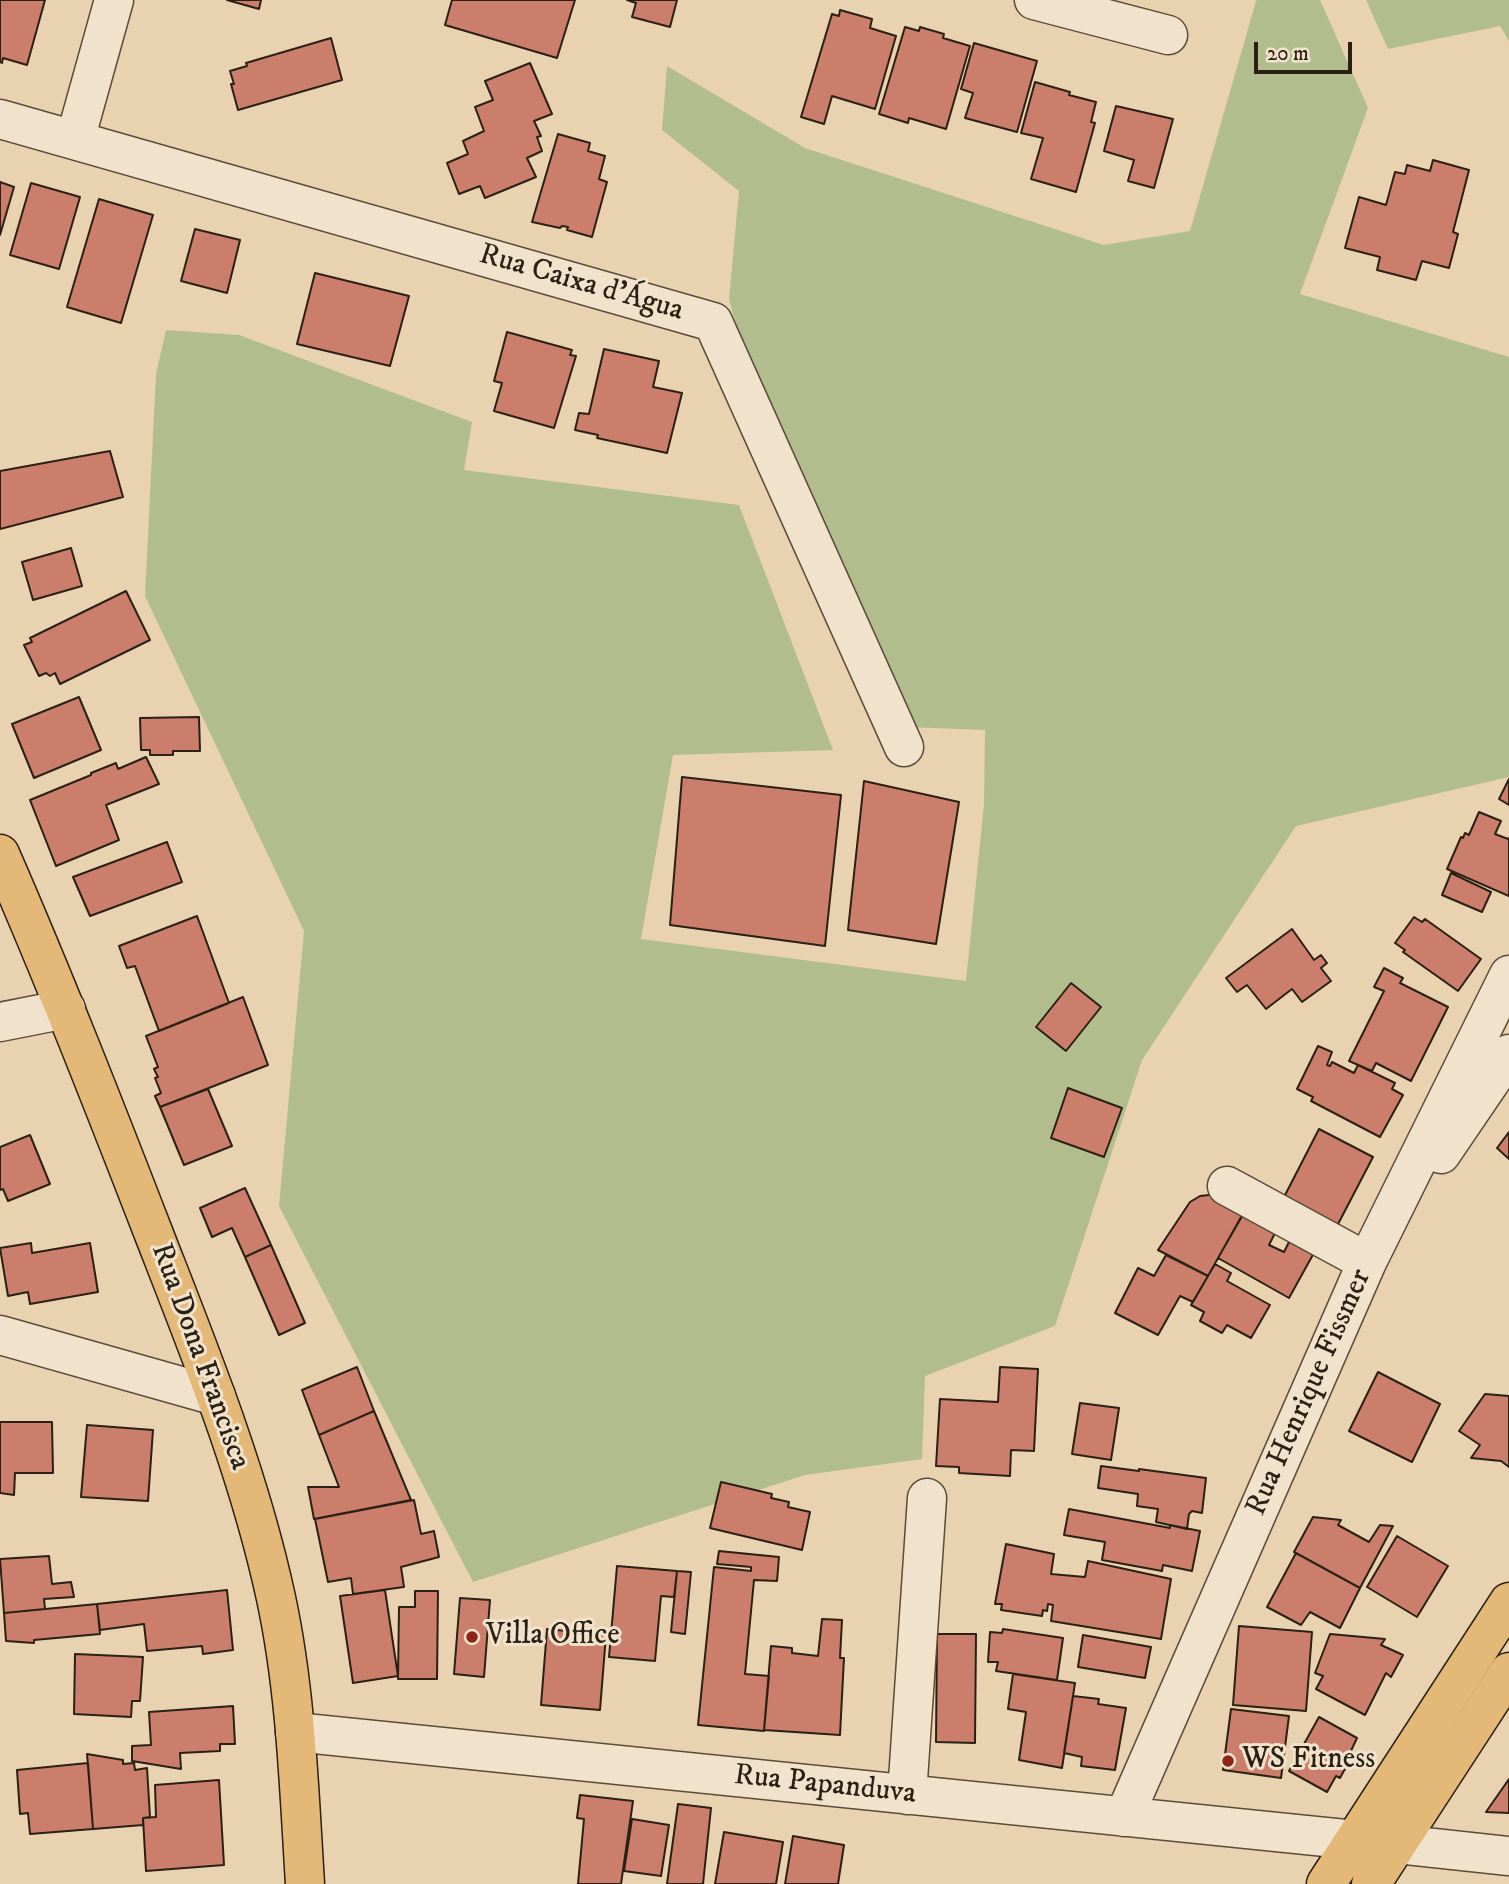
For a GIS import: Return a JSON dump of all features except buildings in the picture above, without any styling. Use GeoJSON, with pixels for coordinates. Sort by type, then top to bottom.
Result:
{"type":"FeatureCollection","features":[{"type":"Feature","properties":{"kind":"main road","name":"Rua Dona Francisca"},"geometry":{"type":"LineString","coordinates":[[0,854],[66,1009],[216,1396],[245,1484],[275,1596],[286,1650],[295,1732],[305,1884]]}},
{"type":"Feature","properties":{"kind":"main road"},"geometry":{"type":"LineString","coordinates":[[1326,1884],[1509,1602]]}},
{"type":"Feature","properties":{"kind":"main road"},"geometry":{"type":"LineString","coordinates":[[1371,1884],[1509,1672]]}},
{"type":"Feature","properties":{"kind":"street"},"geometry":{"type":"LineString","coordinates":[[75,140],[114,0]]}},
{"type":"Feature","properties":{"kind":"street"},"geometry":{"type":"LineString","coordinates":[[1034,0],[1168,35]]}},
{"type":"Feature","properties":{"kind":"street","name":"Rua Caixa d'Água"},"geometry":{"type":"LineString","coordinates":[[0,119],[713,322],[904,747]]}},
{"type":"Feature","properties":{"kind":"street","name":"Rua Henrique Fissmer"},"geometry":{"type":"LineString","coordinates":[[1124,1817],[1367,1262],[1509,975]]}},
{"type":"Feature","properties":{"kind":"street"},"geometry":{"type":"LineString","coordinates":[[0,1022],[66,1009]]}},
{"type":"Feature","properties":{"kind":"street"},"geometry":{"type":"LineString","coordinates":[[1387,1221],[1454,1138],[1509,1054]]}},
{"type":"Feature","properties":{"kind":"street"},"geometry":{"type":"LineString","coordinates":[[1227,1186],[1367,1262]]}},
{"type":"Feature","properties":{"kind":"street"},"geometry":{"type":"LineString","coordinates":[[0,1335],[216,1396]]}},
{"type":"Feature","properties":{"kind":"street"},"geometry":{"type":"LineString","coordinates":[[908,1795],[927,1498]]}},
{"type":"Feature","properties":{"kind":"street","name":"Rua Papanduva"},"geometry":{"type":"LineString","coordinates":[[295,1732],[1355,1840]]}},
{"type":"Feature","properties":{"kind":"street"},"geometry":{"type":"LineString","coordinates":[[1397,1844],[1509,1856]]}},
{"type":"Feature","properties":{"kind":"green space"},"geometry":{"type":"Polygon","coordinates":[[[1258,0],[1320,0],[1368,108],[1300,294],[1509,357],[1509,777],[1296,826],[1142,1060],[1055,1326],[925,1376],[922,1459],[805,1475],[473,1582],[279,1206],[304,931],[145,596],[156,374],[166,330],[239,335],[472,422],[464,470],[739,505],[833,750],[673,755],[641,939],[966,981],[984,804],[985,730],[907,727],[753,388],[729,299],[739,191],[662,130],[667,66],[805,148],[1104,245],[1190,231],[1258,0]]]}},
{"type":"Feature","properties":{"kind":"green space"},"geometry":{"type":"Polygon","coordinates":[[[1366,0],[1509,0],[1509,41],[1500,26],[1388,49],[1366,0]]]}},
{"type":"Feature","properties":{"kind":"place","name":"Villa Office"},"geometry":{"type":"Point","coordinates":[472,1637]}},
{"type":"Feature","properties":{"kind":"place","name":"WS Fitness"},"geometry":{"type":"Point","coordinates":[1228,1761]}}]}
